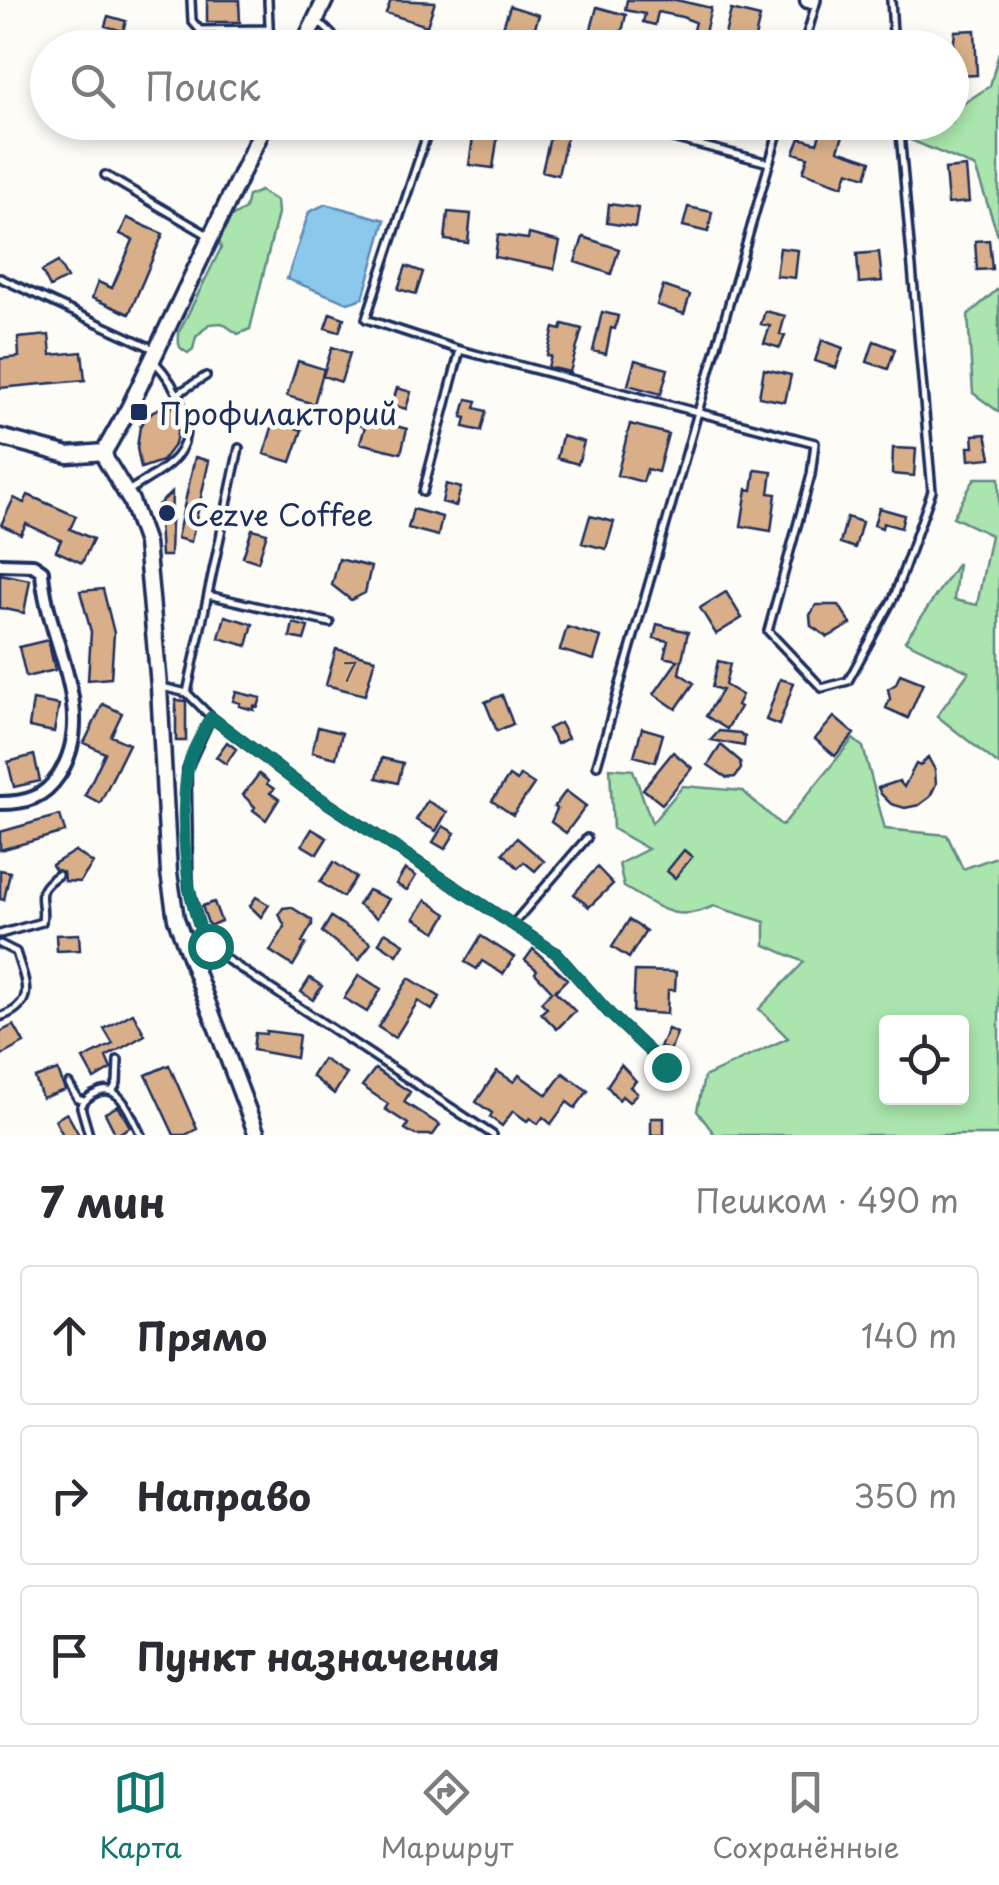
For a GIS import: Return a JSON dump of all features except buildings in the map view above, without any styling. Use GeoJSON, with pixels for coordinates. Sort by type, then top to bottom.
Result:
{"type":"FeatureCollection","features":[{"type":"Feature","properties":{"kind":"street"},"geometry":{"type":"LineString","coordinates":[[311,30],[325,0]]}},
{"type":"Feature","properties":{"kind":"street"},"geometry":{"type":"LineString","coordinates":[[257,140],[104,452],[126,492],[146,543],[176,920],[257,1135]]}},
{"type":"Feature","properties":{"kind":"street"},"geometry":{"type":"LineString","coordinates":[[0,438],[68,455],[104,452]]}},
{"type":"Feature","properties":{"kind":"street"},"geometry":{"type":"LineString","coordinates":[[0,564],[33,565],[42,571],[47,610],[73,704],[75,733],[68,762],[56,781],[34,800],[0,803]]}},
{"type":"Feature","properties":{"kind":"lane"},"geometry":{"type":"LineString","coordinates":[[192,0],[192,21],[200,30],[268,29],[268,0]]}},
{"type":"Feature","properties":{"kind":"lane"},"geometry":{"type":"LineString","coordinates":[[807,30],[812,0]]}},
{"type":"Feature","properties":{"kind":"lane"},"geometry":{"type":"LineString","coordinates":[[891,0],[893,30]]}},
{"type":"Feature","properties":{"kind":"lane"},"geometry":{"type":"LineString","coordinates":[[316,19],[327,30]]}},
{"type":"Feature","properties":{"kind":"lane"},"geometry":{"type":"LineString","coordinates":[[424,140],[366,319],[460,350],[814,443],[811,475],[768,631],[822,688],[848,682],[894,597],[932,491],[901,140]]}},
{"type":"Feature","properties":{"kind":"lane"},"geometry":{"type":"LineString","coordinates":[[680,140],[769,163]]}},
{"type":"Feature","properties":{"kind":"lane"},"geometry":{"type":"LineString","coordinates":[[597,764],[776,140]]}},
{"type":"Feature","properties":{"kind":"lane"},"geometry":{"type":"LineString","coordinates":[[105,176],[210,237]]}},
{"type":"Feature","properties":{"kind":"lane"},"geometry":{"type":"LineString","coordinates":[[0,278],[154,355],[167,374],[186,428],[179,454],[126,492]]}},
{"type":"Feature","properties":{"kind":"lane"},"geometry":{"type":"LineString","coordinates":[[422,492],[460,350]]}},
{"type":"Feature","properties":{"kind":"lane"},"geometry":{"type":"LineString","coordinates":[[177,394],[206,376]]}},
{"type":"Feature","properties":{"kind":"lane"},"geometry":{"type":"LineString","coordinates":[[188,694],[239,448]]}},
{"type":"Feature","properties":{"kind":"lane"},"geometry":{"type":"LineString","coordinates":[[208,595],[330,623]]}},
{"type":"Feature","properties":{"kind":"lane"},"geometry":{"type":"LineString","coordinates":[[159,686],[188,694],[211,717],[303,787],[556,953],[610,1014],[666,1067]]}},
{"type":"Feature","properties":{"kind":"lane"},"geometry":{"type":"LineString","coordinates":[[211,717],[187,768],[185,802],[189,888],[202,936],[220,955],[493,1135]]}},
{"type":"Feature","properties":{"kind":"lane"},"geometry":{"type":"LineString","coordinates":[[513,924],[587,838]]}},
{"type":"Feature","properties":{"kind":"lane"},"geometry":{"type":"LineString","coordinates":[[0,934],[42,922],[40,893],[58,875]]}},
{"type":"Feature","properties":{"kind":"lane"},"geometry":{"type":"LineString","coordinates":[[0,944],[16,952],[28,990],[21,1006],[0,1017]]}},
{"type":"Feature","properties":{"kind":"lane"},"geometry":{"type":"LineString","coordinates":[[113,1090],[118,1060]]}},
{"type":"Feature","properties":{"kind":"lane"},"geometry":{"type":"LineString","coordinates":[[69,1084],[78,1099],[84,1100],[104,1089],[113,1090]]}},
{"type":"Feature","properties":{"kind":"lane"},"geometry":{"type":"LineString","coordinates":[[113,1090],[142,1135]]}},
{"type":"Feature","properties":{"kind":"lane"},"geometry":{"type":"LineString","coordinates":[[84,1100],[81,1117],[89,1135]]}},
{"type":"Feature","properties":{"kind":"green space"},"geometry":{"type":"Polygon","coordinates":[[[999,52],[999,238],[975,167],[910,140],[969,140],[969,100],[990,86],[999,52]]]}},
{"type":"Feature","properties":{"kind":"green space"},"geometry":{"type":"Polygon","coordinates":[[[260,191],[277,201],[278,213],[250,329],[238,334],[222,323],[209,324],[188,353],[180,347],[179,332],[221,248],[218,235],[228,219],[245,209],[248,196],[260,191]]]}},
{"type":"Feature","properties":{"kind":"green space"},"geometry":{"type":"Polygon","coordinates":[[[999,288],[999,412],[973,393],[968,315],[999,288]]]}},
{"type":"Feature","properties":{"kind":"green space"},"geometry":{"type":"Polygon","coordinates":[[[975,478],[999,478],[999,765],[937,716],[969,672],[905,641],[958,563],[954,600],[977,605],[991,535],[953,517],[975,478]]]}},
{"type":"Feature","properties":{"kind":"green space"},"geometry":{"type":"Polygon","coordinates":[[[853,739],[863,747],[885,829],[947,835],[963,869],[999,856],[999,1135],[715,1135],[697,1111],[704,1077],[788,1038],[759,1009],[804,962],[765,945],[765,922],[714,906],[688,913],[667,911],[624,887],[619,864],[648,849],[613,829],[610,768],[633,770],[652,823],[683,786],[743,791],[782,826],[853,739]]]}},
{"type":"Feature","properties":{"kind":"water"},"geometry":{"type":"Polygon","coordinates":[[[326,204],[385,220],[363,298],[348,303],[287,279],[309,212],[326,204]]]}},
{"type":"Feature","properties":{"kind":"place","name":"Профилакторий"},"geometry":{"type":"Point","coordinates":[139,412]}},
{"type":"Feature","properties":{"kind":"place","name":"Cezve Coffee"},"geometry":{"type":"Point","coordinates":[167,513]}},
{"type":"Feature","properties":{"kind":"route"},"geometry":{"type":"LineString","coordinates":[[210,946],[202,936],[191,902],[185,802],[187,768],[211,717],[303,787],[556,953],[610,1014],[666,1067]]}}]}
